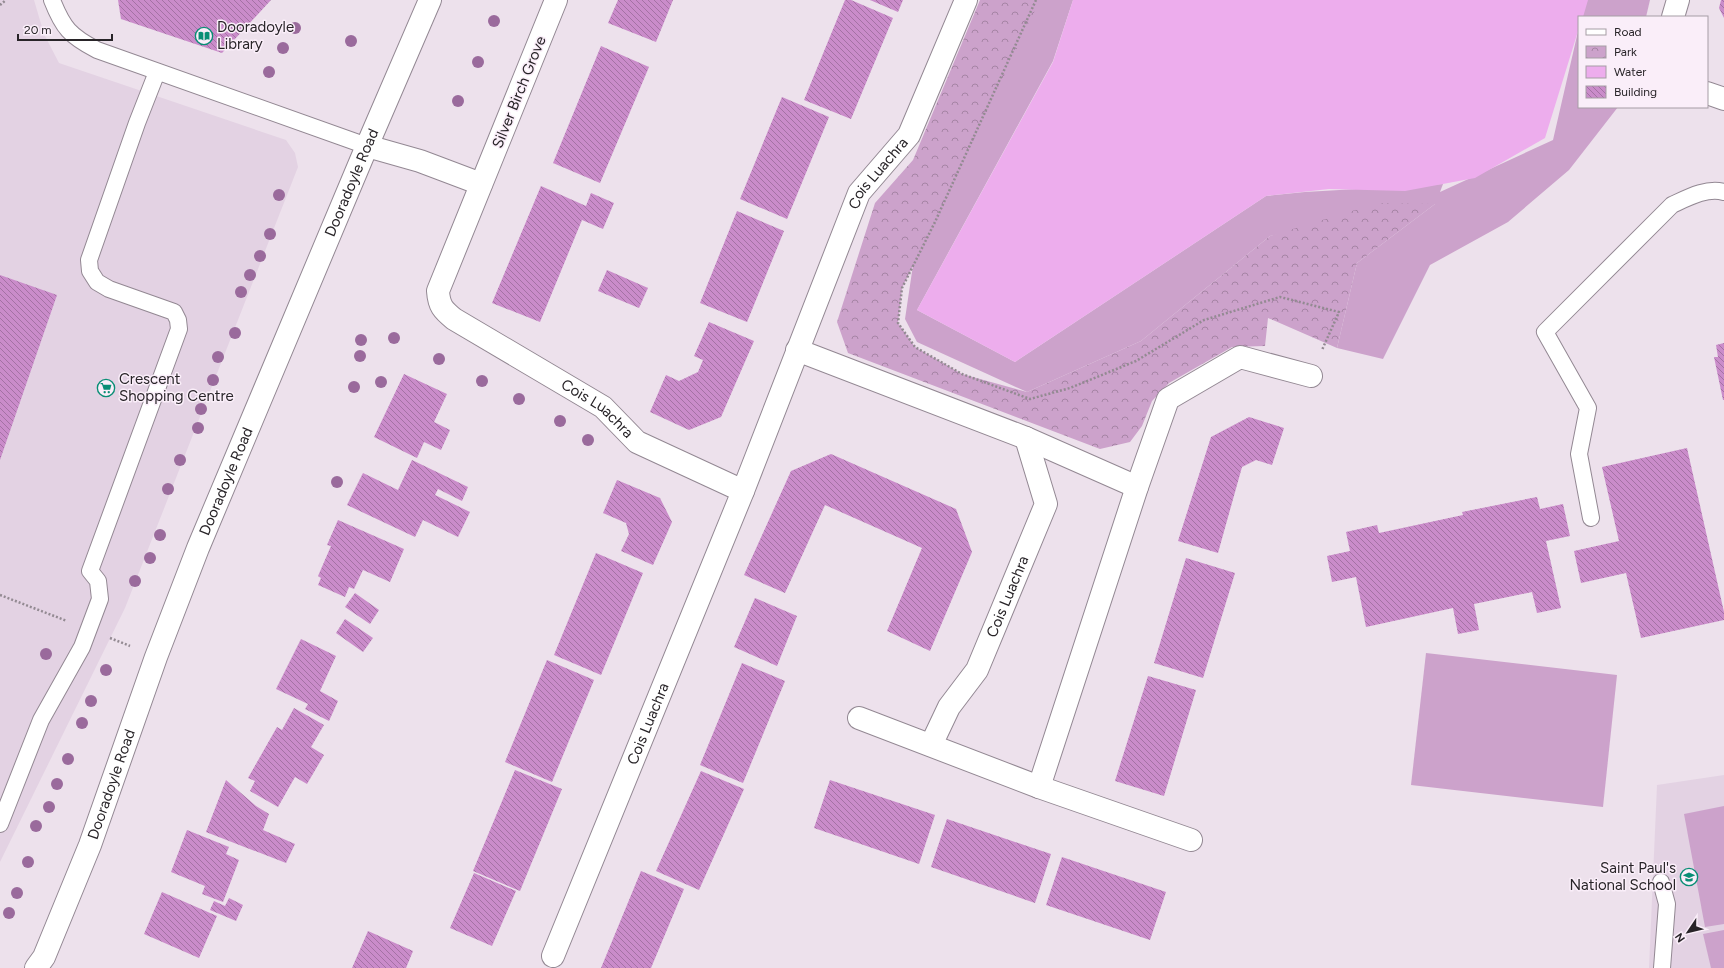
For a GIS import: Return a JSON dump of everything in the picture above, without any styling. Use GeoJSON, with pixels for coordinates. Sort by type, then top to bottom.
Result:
{"type":"FeatureCollection","features":[{"type":"Feature","properties":{"kind":"street","name":"Dooradoyle Road"},"geometry":{"type":"LineString","coordinates":[[42,964],[90,845],[156,657],[198,548],[430,0]]}},
{"type":"Feature","properties":{"kind":"street","name":"Silver Birch Grove"},"geometry":{"type":"LineString","coordinates":[[454,319],[444,311],[438,301],[438,291],[556,0]]}},
{"type":"Feature","properties":{"kind":"street","name":"Cois Luachra"},"geometry":{"type":"LineString","coordinates":[[553,956],[743,491],[859,193],[910,135],[966,0]]}},
{"type":"Feature","properties":{"kind":"street"},"geometry":{"type":"LineString","coordinates":[[1673,16],[1678,0]]}},
{"type":"Feature","properties":{"kind":"street"},"geometry":{"type":"LineString","coordinates":[[1708,93],[1724,99]]}},
{"type":"Feature","properties":{"kind":"street"},"geometry":{"type":"LineString","coordinates":[[367,146],[420,161],[481,184]]}},
{"type":"Feature","properties":{"kind":"street","name":"Cois Luachra"},"geometry":{"type":"LineString","coordinates":[[454,319],[603,407],[637,442],[743,491]]}},
{"type":"Feature","properties":{"kind":"street"},"geometry":{"type":"LineString","coordinates":[[797,350],[1026,438],[1137,487]]}},
{"type":"Feature","properties":{"kind":"street"},"geometry":{"type":"LineString","coordinates":[[1039,786],[1137,487],[1168,399],[1240,357],[1311,376]]}},
{"type":"Feature","properties":{"kind":"street","name":"Cois Luachra"},"geometry":{"type":"LineString","coordinates":[[931,745],[949,707],[977,670],[1046,504],[1026,438]]}},
{"type":"Feature","properties":{"kind":"street"},"geometry":{"type":"LineString","coordinates":[[859,718],[1039,786],[1191,840]]}},
{"type":"Feature","properties":{"kind":"lane"},"geometry":{"type":"LineString","coordinates":[[52,0],[60,20],[66,29],[86,45],[157,72],[367,146]]}},
{"type":"Feature","properties":{"kind":"lane"},"geometry":{"type":"LineString","coordinates":[[0,824],[41,720],[82,647],[91,624],[100,599],[98,580],[90,571],[179,329],[178,320],[174,312],[109,289],[97,282],[90,272],[89,260],[137,123],[157,72]]}},
{"type":"Feature","properties":{"kind":"lane"},"geometry":{"type":"LineString","coordinates":[[1591,518],[1579,454],[1588,408],[1545,332],[1672,205],[1696,194],[1720,191],[1724,192]]}},
{"type":"Feature","properties":{"kind":"lane"},"geometry":{"type":"LineString","coordinates":[[1661,882],[1667,904],[1662,968]]}},
{"type":"Feature","properties":{"kind":"path"},"geometry":{"type":"LineString","coordinates":[[0,5],[6,0]]}},
{"type":"Feature","properties":{"kind":"path"},"geometry":{"type":"LineString","coordinates":[[1036,0],[935,222],[902,288],[898,323],[915,348],[962,374],[1030,399],[1070,388],[1136,361],[1204,320],[1280,297],[1339,312],[1311,376]]}},
{"type":"Feature","properties":{"kind":"shaded area","name":"Crescent Shopping Centre"},"geometry":{"type":"Polygon","coordinates":[[[0,0],[34,0],[44,34],[59,63],[286,140],[295,153],[298,167],[125,608],[0,862],[0,0]]]}},
{"type":"Feature","properties":{"kind":"shaded area","name":"Saint Paul's National School"},"geometry":{"type":"Polygon","coordinates":[[[1724,775],[1724,968],[1649,968],[1657,785],[1724,775]]]}},
{"type":"Feature","properties":{"kind":"green space"},"geometry":{"type":"Polygon","coordinates":[[[980,0],[1040,0],[935,222],[902,288],[898,323],[915,347],[962,374],[1027,392],[1141,341],[1270,236],[1378,203],[1435,204],[1357,263],[1337,348],[1268,318],[1265,346],[1232,347],[1169,383],[1152,401],[1142,426],[1130,442],[1100,449],[848,353],[837,322],[875,203],[913,160],[980,0]]]}},
{"type":"Feature","properties":{"kind":"green space"},"geometry":{"type":"Polygon","coordinates":[[[1039,0],[1073,0],[1053,61],[917,310],[1015,362],[1266,196],[1305,192],[1443,184],[1440,192],[1553,140],[1578,31],[1578,108],[1617,108],[1569,170],[1508,222],[1430,265],[1383,359],[1337,348],[1357,263],[1435,204],[1270,236],[1141,341],[1027,392],[917,342],[905,319],[913,265],[1039,0]]]}},
{"type":"Feature","properties":{"kind":"green space"},"geometry":{"type":"Polygon","coordinates":[[[1585,0],[1650,0],[1646,16],[1581,16],[1585,0]]]}},
{"type":"Feature","properties":{"kind":"green space"},"geometry":{"type":"Polygon","coordinates":[[[1426,653],[1617,675],[1603,807],[1411,785],[1426,653]]]}},
{"type":"Feature","properties":{"kind":"green space"},"geometry":{"type":"Polygon","coordinates":[[[1724,806],[1724,924],[1705,927],[1684,814],[1724,806]]]}},
{"type":"Feature","properties":{"kind":"green space"},"geometry":{"type":"Polygon","coordinates":[[[1724,930],[1724,968],[1711,968],[1703,934],[1724,930]]]}},
{"type":"Feature","properties":{"kind":"water"},"geometry":{"type":"Polygon","coordinates":[[[1073,0],[1588,0],[1583,16],[1578,16],[1578,31],[1545,138],[1475,178],[1405,191],[1329,189],[1266,196],[1015,362],[917,310],[1053,62],[1073,0]]]}},
{"type":"Feature","properties":{"kind":"building","name":"Dooradoyle Library"},"geometry":{"type":"Polygon","coordinates":[[[118,0],[271,0],[222,53],[121,19],[118,0]]]}},
{"type":"Feature","properties":{"kind":"building"},"geometry":{"type":"Polygon","coordinates":[[[618,0],[673,0],[656,42],[608,23],[618,0]]]}},
{"type":"Feature","properties":{"kind":"building"},"geometry":{"type":"Polygon","coordinates":[[[845,0],[851,0],[893,18],[851,119],[804,100],[845,0]]]}},
{"type":"Feature","properties":{"kind":"building"},"geometry":{"type":"Polygon","coordinates":[[[870,0],[903,0],[898,12],[870,0]]]}},
{"type":"Feature","properties":{"kind":"building"},"geometry":{"type":"Polygon","coordinates":[[[1721,0],[1724,0],[1724,18],[1719,8],[1721,0]]]}},
{"type":"Feature","properties":{"kind":"building"},"geometry":{"type":"Polygon","coordinates":[[[601,46],[649,67],[600,183],[553,163],[601,46]]]}},
{"type":"Feature","properties":{"kind":"building"},"geometry":{"type":"Polygon","coordinates":[[[782,97],[829,117],[787,219],[740,199],[782,97]]]}},
{"type":"Feature","properties":{"kind":"building"},"geometry":{"type":"Polygon","coordinates":[[[541,186],[586,206],[591,193],[614,203],[603,229],[582,220],[540,322],[492,303],[541,186]]]}},
{"type":"Feature","properties":{"kind":"building"},"geometry":{"type":"Polygon","coordinates":[[[737,211],[784,231],[747,322],[700,303],[737,211]]]}},
{"type":"Feature","properties":{"kind":"building"},"geometry":{"type":"Polygon","coordinates":[[[607,270],[648,288],[639,308],[598,291],[607,270]]]}},
{"type":"Feature","properties":{"kind":"building"},"geometry":{"type":"Polygon","coordinates":[[[0,275],[57,295],[0,460],[0,275]]]}},
{"type":"Feature","properties":{"kind":"building"},"geometry":{"type":"Polygon","coordinates":[[[709,322],[754,341],[721,417],[689,430],[650,412],[666,375],[679,381],[698,372],[703,360],[694,356],[709,322]]]}},
{"type":"Feature","properties":{"kind":"building"},"geometry":{"type":"Polygon","coordinates":[[[1724,343],[1723,400],[1714,357],[1718,357],[1716,345],[1724,343]]]}},
{"type":"Feature","properties":{"kind":"building"},"geometry":{"type":"Polygon","coordinates":[[[404,374],[447,394],[434,422],[450,430],[441,450],[424,442],[417,458],[374,437],[404,374]]]}},
{"type":"Feature","properties":{"kind":"building"},"geometry":{"type":"Polygon","coordinates":[[[1249,417],[1284,428],[1272,465],[1256,460],[1242,467],[1218,553],[1178,541],[1211,437],[1249,417]]]}},
{"type":"Feature","properties":{"kind":"building"},"geometry":{"type":"Polygon","coordinates":[[[1687,448],[1724,612],[1724,620],[1641,638],[1626,573],[1581,583],[1574,551],[1619,541],[1602,467],[1687,448]]]}},
{"type":"Feature","properties":{"kind":"building"},"geometry":{"type":"Polygon","coordinates":[[[831,454],[956,509],[972,552],[930,651],[887,631],[922,548],[825,505],[785,593],[744,575],[791,471],[831,454]]]}},
{"type":"Feature","properties":{"kind":"building"},"geometry":{"type":"Polygon","coordinates":[[[412,460],[468,487],[462,501],[438,489],[435,495],[470,512],[458,537],[423,520],[415,537],[347,505],[363,473],[398,490],[412,460]]]}},
{"type":"Feature","properties":{"kind":"building"},"geometry":{"type":"Polygon","coordinates":[[[617,480],[660,498],[672,522],[653,565],[621,551],[629,534],[626,523],[603,513],[617,480]]]}},
{"type":"Feature","properties":{"kind":"building"},"geometry":{"type":"Polygon","coordinates":[[[1537,497],[1540,509],[1563,504],[1570,536],[1546,541],[1561,608],[1537,613],[1532,592],[1474,604],[1479,630],[1458,634],[1453,608],[1366,627],[1356,577],[1332,582],[1327,556],[1350,551],[1346,532],[1377,525],[1379,533],[1463,515],[1462,512],[1537,497]]]}},
{"type":"Feature","properties":{"kind":"building"},"geometry":{"type":"Polygon","coordinates":[[[338,520],[404,549],[390,582],[363,570],[354,589],[349,587],[345,597],[318,585],[321,578],[318,576],[331,546],[327,545],[338,520]]]}},
{"type":"Feature","properties":{"kind":"building"},"geometry":{"type":"Polygon","coordinates":[[[596,553],[643,573],[601,675],[554,655],[596,553]]]}},
{"type":"Feature","properties":{"kind":"building"},"geometry":{"type":"Polygon","coordinates":[[[1186,558],[1235,573],[1203,678],[1154,663],[1186,558]]]}},
{"type":"Feature","properties":{"kind":"building"},"geometry":{"type":"Polygon","coordinates":[[[355,593],[379,610],[370,624],[345,607],[355,593]]]}},
{"type":"Feature","properties":{"kind":"building"},"geometry":{"type":"Polygon","coordinates":[[[755,598],[797,616],[777,666],[734,647],[755,598]]]}},
{"type":"Feature","properties":{"kind":"building"},"geometry":{"type":"Polygon","coordinates":[[[345,619],[373,638],[363,652],[336,633],[345,619]]]}},
{"type":"Feature","properties":{"kind":"building"},"geometry":{"type":"Polygon","coordinates":[[[301,639],[336,656],[320,691],[338,701],[329,721],[305,709],[308,704],[276,689],[301,639]]]}},
{"type":"Feature","properties":{"kind":"building"},"geometry":{"type":"Polygon","coordinates":[[[547,660],[594,680],[552,782],[505,762],[547,660]]]}},
{"type":"Feature","properties":{"kind":"building"},"geometry":{"type":"Polygon","coordinates":[[[742,663],[785,681],[743,783],[700,765],[742,663]]]}},
{"type":"Feature","properties":{"kind":"building"},"geometry":{"type":"Polygon","coordinates":[[[1148,676],[1196,690],[1164,796],[1115,781],[1148,676]]]}},
{"type":"Feature","properties":{"kind":"building"},"geometry":{"type":"Polygon","coordinates":[[[294,708],[324,725],[311,747],[324,755],[307,784],[295,777],[278,807],[250,791],[255,781],[248,778],[277,727],[282,730],[294,708]]]}},
{"type":"Feature","properties":{"kind":"building"},"geometry":{"type":"Polygon","coordinates":[[[515,770],[562,789],[520,891],[473,871],[515,770]]]}},
{"type":"Feature","properties":{"kind":"building"},"geometry":{"type":"Polygon","coordinates":[[[701,771],[744,789],[699,890],[656,871],[701,771]]]}},
{"type":"Feature","properties":{"kind":"building"},"geometry":{"type":"Polygon","coordinates":[[[226,780],[256,806],[269,814],[263,830],[295,844],[286,863],[206,832],[226,780]]]}},
{"type":"Feature","properties":{"kind":"building"},"geometry":{"type":"Polygon","coordinates":[[[830,780],[935,815],[919,864],[814,828],[830,780]]]}},
{"type":"Feature","properties":{"kind":"building"},"geometry":{"type":"Polygon","coordinates":[[[947,819],[1051,854],[1035,903],[931,867],[947,819]]]}},
{"type":"Feature","properties":{"kind":"building"},"geometry":{"type":"Polygon","coordinates":[[[187,830],[229,847],[226,854],[239,860],[223,902],[202,894],[205,886],[171,872],[187,830]]]}},
{"type":"Feature","properties":{"kind":"building"},"geometry":{"type":"Polygon","coordinates":[[[1062,857],[1166,892],[1150,940],[1046,905],[1062,857]]]}},
{"type":"Feature","properties":{"kind":"building"},"geometry":{"type":"Polygon","coordinates":[[[641,871],[684,889],[651,968],[601,968],[641,871]]]}},
{"type":"Feature","properties":{"kind":"building"},"geometry":{"type":"Polygon","coordinates":[[[474,873],[516,891],[492,946],[450,928],[474,873]]]}},
{"type":"Feature","properties":{"kind":"building"},"geometry":{"type":"Polygon","coordinates":[[[162,892],[217,916],[199,958],[144,934],[162,892]]]}},
{"type":"Feature","properties":{"kind":"building"},"geometry":{"type":"Polygon","coordinates":[[[229,898],[243,905],[236,921],[210,910],[214,901],[225,906],[229,898]]]}},
{"type":"Feature","properties":{"kind":"building"},"geometry":{"type":"Polygon","coordinates":[[[368,931],[413,951],[406,968],[352,968],[368,931]]]}},
{"type":"Feature","properties":{"kind":"place","name":"Dooradoyle Library"},"geometry":{"type":"Point","coordinates":[204,36]}},
{"type":"Feature","properties":{"kind":"place","name":"Crescent Shopping Centre"},"geometry":{"type":"Point","coordinates":[106,388]}},
{"type":"Feature","properties":{"kind":"place","name":"Saint Paul's National School"},"geometry":{"type":"Point","coordinates":[1689,877]}}]}
